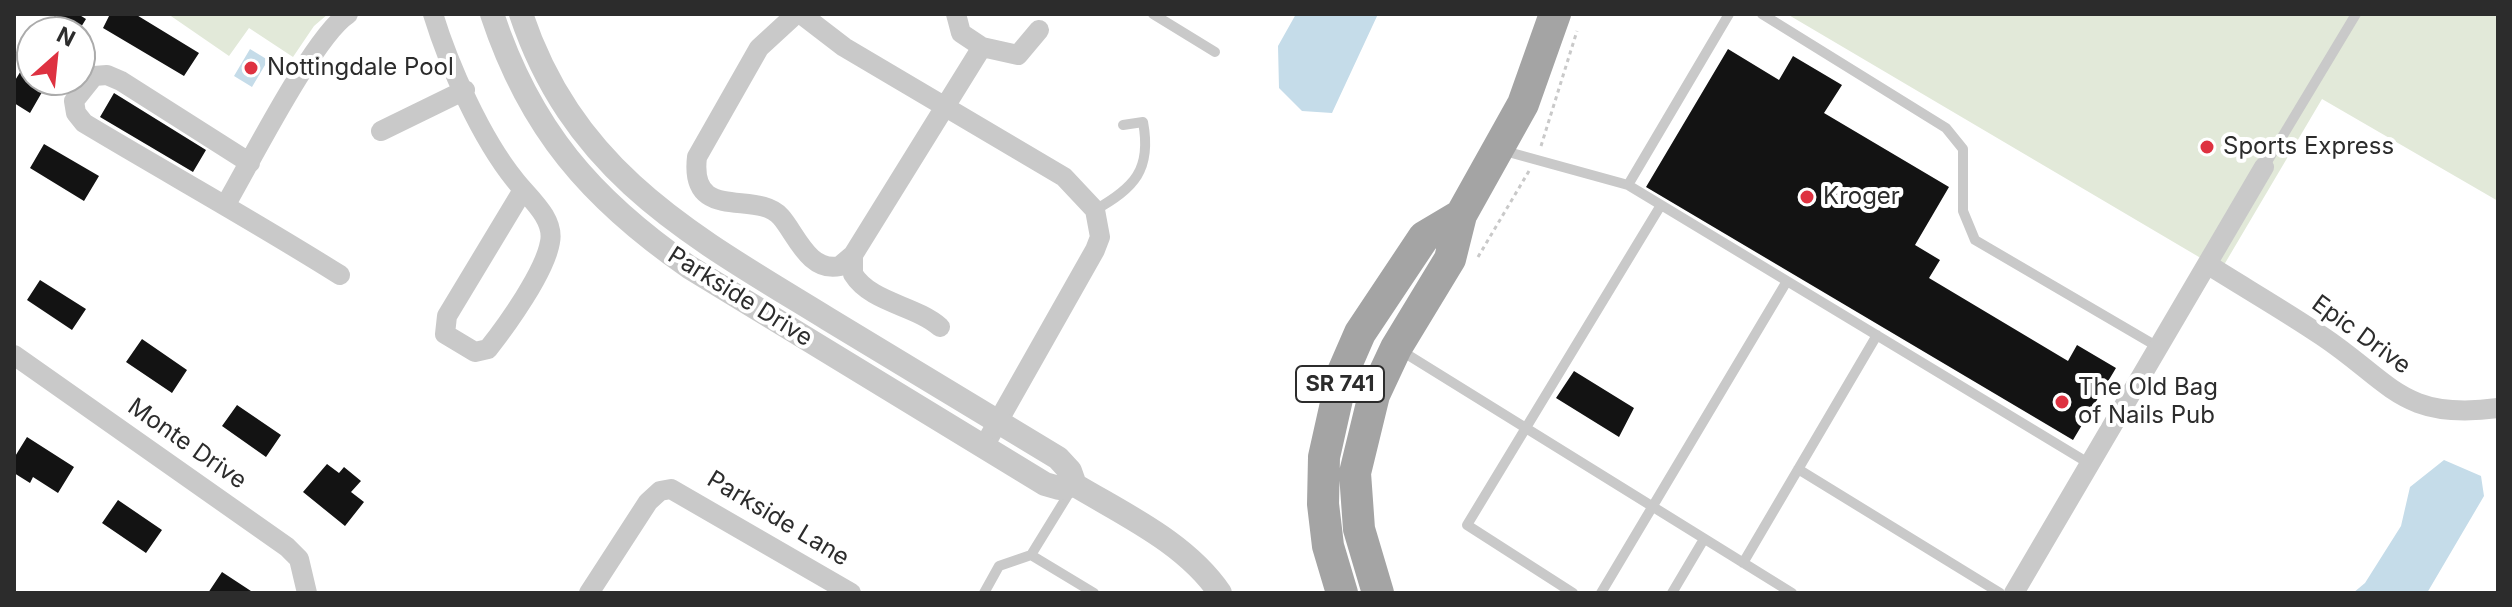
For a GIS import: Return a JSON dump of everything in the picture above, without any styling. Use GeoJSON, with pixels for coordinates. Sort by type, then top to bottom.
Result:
{"type":"FeatureCollection","features":[{"type":"Feature","properties":{"kind":"main road","name":"SR 741"},"geometry":{"type":"LineString","coordinates":[[1378,593],[1359,529],[1355,473],[1374,395],[1396,348],[1450,259],[1461,215],[1567,19]]}},
{"type":"Feature","properties":{"kind":"main road","name":"SR 741"},"geometry":{"type":"LineString","coordinates":[[1342,593],[1328,546],[1323,504],[1324,457],[1343,372],[1360,333],[1424,237],[1461,215]]}},
{"type":"Feature","properties":{"kind":"street"},"geometry":{"type":"LineString","coordinates":[[226,204],[309,64],[339,20],[348,14]]}},
{"type":"Feature","properties":{"kind":"street"},"geometry":{"type":"LineString","coordinates":[[433,14],[490,143],[550,225],[551,242],[498,337],[488,349],[475,352],[445,334],[447,316],[523,190]]}},
{"type":"Feature","properties":{"kind":"street","name":"Parkside Drive"},"geometry":{"type":"LineString","coordinates":[[492,14],[520,88],[540,122],[579,174],[646,237],[760,311],[1045,484],[1059,488],[1075,485]]}},
{"type":"Feature","properties":{"kind":"street","name":"Parkside Drive"},"geometry":{"type":"LineString","coordinates":[[521,14],[546,74],[566,109],[615,172],[677,224],[1058,458],[1070,471],[1075,485],[1155,532],[1208,575],[1220,593]]}},
{"type":"Feature","properties":{"kind":"street"},"geometry":{"type":"LineString","coordinates":[[982,47],[943,107],[853,255],[840,266],[824,264],[798,245],[779,214],[765,207],[719,201],[707,194],[695,170],[697,157],[750,61],[770,37],[798,14],[844,47],[943,107],[1064,177],[1095,210],[1100,237],[983,448]]}},
{"type":"Feature","properties":{"kind":"street"},"geometry":{"type":"LineString","coordinates":[[956,14],[961,33],[982,47],[1018,55],[1035,40],[1039,30]]}},
{"type":"Feature","properties":{"kind":"street"},"geometry":{"type":"LineString","coordinates":[[250,163],[107,75],[94,76],[81,87],[74,101],[76,113],[84,123],[192,188],[226,204],[340,275]]}},
{"type":"Feature","properties":{"kind":"street"},"geometry":{"type":"LineString","coordinates":[[381,131],[465,90]]}},
{"type":"Feature","properties":{"kind":"street"},"geometry":{"type":"LineString","coordinates":[[2014,593],[2264,167]]}},
{"type":"Feature","properties":{"kind":"street"},"geometry":{"type":"LineString","coordinates":[[853,255],[853,274],[867,289],[915,309],[940,327]]}},
{"type":"Feature","properties":{"kind":"street","name":"Epic Drive"},"geometry":{"type":"LineString","coordinates":[[2207,264],[2324,337],[2376,381],[2406,399],[2446,409],[2498,408]]}},
{"type":"Feature","properties":{"kind":"street","name":"Monte Drive"},"geometry":{"type":"LineString","coordinates":[[14,355],[287,547],[299,559],[307,593]]}},
{"type":"Feature","properties":{"kind":"street","name":"Parkside Lane"},"geometry":{"type":"LineString","coordinates":[[589,593],[648,502],[660,491],[671,489],[851,593]]}},
{"type":"Feature","properties":{"kind":"lane"},"geometry":{"type":"LineString","coordinates":[[1153,14],[1215,52]]}},
{"type":"Feature","properties":{"kind":"lane"},"geometry":{"type":"LineString","coordinates":[[1628,185],[1729,14]]}},
{"type":"Feature","properties":{"kind":"lane"},"geometry":{"type":"LineString","coordinates":[[1762,14],[1946,128],[1963,149],[1963,211],[1975,240],[2158,347]]}},
{"type":"Feature","properties":{"kind":"lane"},"geometry":{"type":"LineString","coordinates":[[2264,167],[2356,14]]}},
{"type":"Feature","properties":{"kind":"lane"},"geometry":{"type":"LineString","coordinates":[[1095,210],[1132,186],[1143,165],[1146,150],[1143,122],[1123,125]]}},
{"type":"Feature","properties":{"kind":"lane"},"geometry":{"type":"LineString","coordinates":[[1499,149],[1628,185],[2090,464]]}},
{"type":"Feature","properties":{"kind":"lane"},"geometry":{"type":"LineString","coordinates":[[1573,593],[1467,525],[1661,205]]}},
{"type":"Feature","properties":{"kind":"lane"},"geometry":{"type":"LineString","coordinates":[[1601,593],[1787,281]]}},
{"type":"Feature","properties":{"kind":"lane"},"geometry":{"type":"LineString","coordinates":[[760,311],[776,287]]}},
{"type":"Feature","properties":{"kind":"lane"},"geometry":{"type":"LineString","coordinates":[[1743,563],[1877,335]]}},
{"type":"Feature","properties":{"kind":"lane"},"geometry":{"type":"LineString","coordinates":[[1396,348],[1792,593]]}},
{"type":"Feature","properties":{"kind":"lane"},"geometry":{"type":"LineString","coordinates":[[1798,469],[2000,593]]}},
{"type":"Feature","properties":{"kind":"lane"},"geometry":{"type":"LineString","coordinates":[[984,593],[999,566],[1031,555],[1075,485]]}},
{"type":"Feature","properties":{"kind":"lane"},"geometry":{"type":"LineString","coordinates":[[1672,593],[1704,539]]}},
{"type":"Feature","properties":{"kind":"lane"},"geometry":{"type":"LineString","coordinates":[[1031,555],[1094,593]]}},
{"type":"Feature","properties":{"kind":"path"},"geometry":{"type":"LineString","coordinates":[[1474,263],[1535,159],[1567,19]]}},
{"type":"Feature","properties":{"kind":"green space"},"geometry":{"type":"Polygon","coordinates":[[[168,14],[328,14],[314,26],[293,57],[249,28],[229,56],[168,14]]]}},
{"type":"Feature","properties":{"kind":"green space","name":"Sports Express"},"geometry":{"type":"Polygon","coordinates":[[[1787,14],[2498,14],[2498,201],[2322,99],[2221,270],[1787,14]]]}},
{"type":"Feature","properties":{"kind":"water"},"geometry":{"type":"Polygon","coordinates":[[[1296,14],[1378,14],[1332,113],[1302,111],[1279,88],[1278,46],[1296,14]]]}},
{"type":"Feature","properties":{"kind":"water","name":"Nottingdale Pool"},"geometry":{"type":"Polygon","coordinates":[[[250,49],[268,60],[252,87],[234,76],[250,49]]]}},
{"type":"Feature","properties":{"kind":"water"},"geometry":{"type":"Polygon","coordinates":[[[2444,460],[2481,476],[2484,496],[2427,593],[2353,593],[2365,583],[2401,526],[2410,487],[2444,460]]]}},
{"type":"Feature","properties":{"kind":"building"},"geometry":{"type":"Polygon","coordinates":[[[78,14],[81,16],[55,16],[78,14]]]}},
{"type":"Feature","properties":{"kind":"building"},"geometry":{"type":"Polygon","coordinates":[[[110,14],[135,14],[199,53],[184,76],[103,28],[110,14]]]}},
{"type":"Feature","properties":{"kind":"building"},"geometry":{"type":"Polygon","coordinates":[[[1728,49],[1779,80],[1793,56],[1842,85],[1824,113],[1949,187],[1915,245],[1940,260],[1929,278],[2068,361],[2077,345],[2116,368],[2073,440],[1646,187],[1728,49]]]}},
{"type":"Feature","properties":{"kind":"building"},"geometry":{"type":"Polygon","coordinates":[[[16,79],[16,96],[40,96],[30,113],[14,103],[16,79]]]}},
{"type":"Feature","properties":{"kind":"building"},"geometry":{"type":"Polygon","coordinates":[[[114,93],[206,150],[193,172],[100,117],[114,93]]]}},
{"type":"Feature","properties":{"kind":"building"},"geometry":{"type":"Polygon","coordinates":[[[44,144],[99,176],[84,201],[30,168],[44,144]]]}},
{"type":"Feature","properties":{"kind":"building"},"geometry":{"type":"Polygon","coordinates":[[[40,280],[86,309],[72,330],[27,300],[40,280]]]}},
{"type":"Feature","properties":{"kind":"building"},"geometry":{"type":"Polygon","coordinates":[[[142,339],[187,370],[172,393],[126,362],[142,339]]]}},
{"type":"Feature","properties":{"kind":"building"},"geometry":{"type":"Polygon","coordinates":[[[1574,371],[1634,408],[1619,437],[1556,398],[1574,371]]]}},
{"type":"Feature","properties":{"kind":"building"},"geometry":{"type":"Polygon","coordinates":[[[237,405],[281,435],[266,457],[222,426],[237,405]]]}},
{"type":"Feature","properties":{"kind":"building"},"geometry":{"type":"Polygon","coordinates":[[[27,437],[74,467],[58,493],[33,477],[30,483],[14,473],[14,458],[27,437]]]}},
{"type":"Feature","properties":{"kind":"building"},"geometry":{"type":"Polygon","coordinates":[[[327,464],[339,473],[344,467],[361,481],[351,492],[364,502],[345,526],[303,492],[327,464]]]}},
{"type":"Feature","properties":{"kind":"building"},"geometry":{"type":"Polygon","coordinates":[[[118,500],[162,530],[146,553],[102,523],[118,500]]]}},
{"type":"Feature","properties":{"kind":"building"},"geometry":{"type":"Polygon","coordinates":[[[222,572],[254,593],[208,593],[222,572]]]}},
{"type":"Feature","properties":{"kind":"place","name":"Nottingdale Pool"},"geometry":{"type":"Point","coordinates":[251,68]}},
{"type":"Feature","properties":{"kind":"place","name":"Sports Express"},"geometry":{"type":"Point","coordinates":[2207,147]}},
{"type":"Feature","properties":{"kind":"place","name":"Kroger"},"geometry":{"type":"Point","coordinates":[1807,197]}},
{"type":"Feature","properties":{"kind":"place","name":"The Old Bag of Nails Pub"},"geometry":{"type":"Point","coordinates":[2062,402]}}]}
